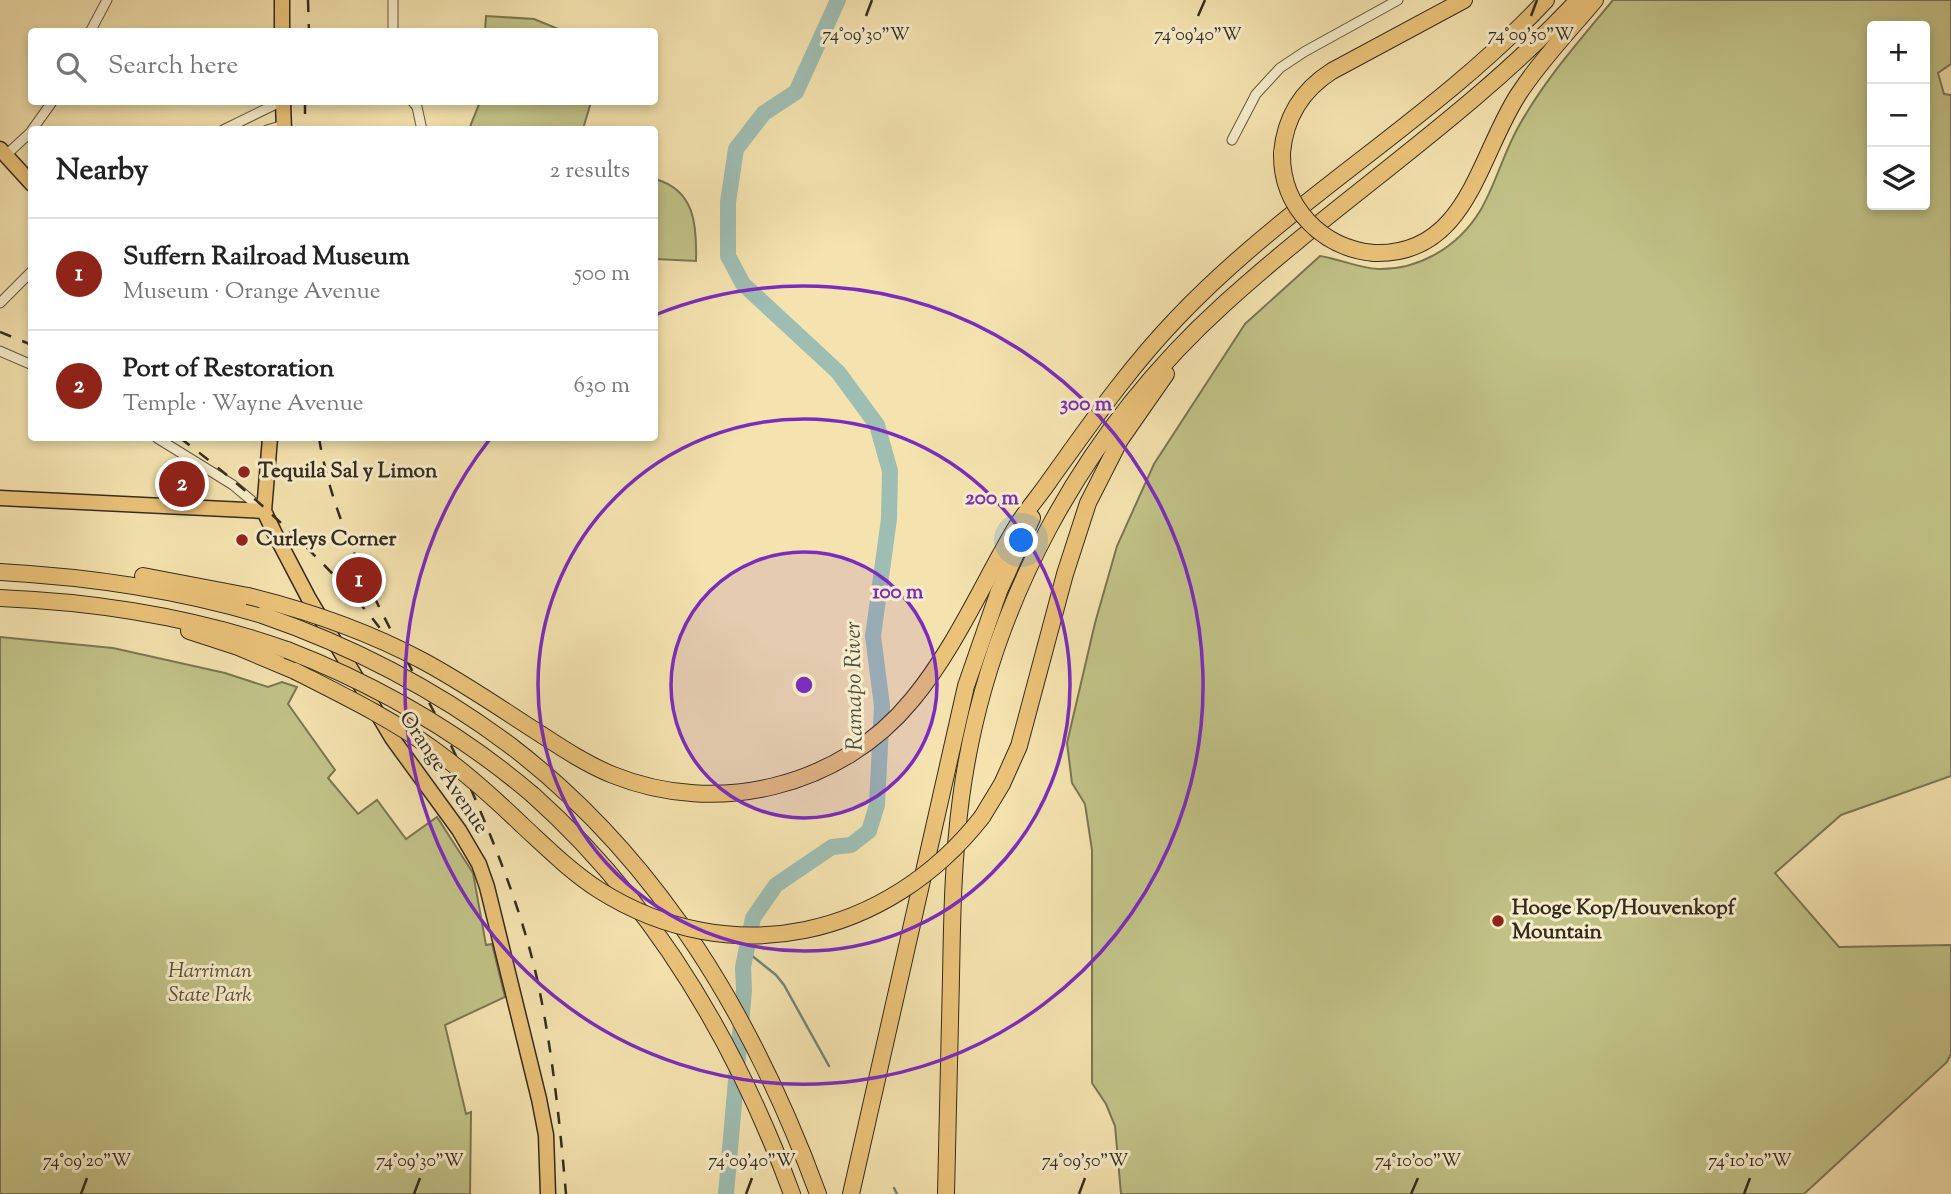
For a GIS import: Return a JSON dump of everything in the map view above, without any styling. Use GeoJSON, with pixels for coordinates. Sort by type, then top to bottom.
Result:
{"type":"FeatureCollection","features":[{"type":"Feature","properties":{"kind":"highway"},"geometry":{"type":"LineString","coordinates":[[1464,0],[1340,66],[1312,85],[1291,116],[1282,153],[1288,190],[1310,224],[1336,243],[1350,249],[1374,253],[1395,252],[1420,244],[1443,230],[1455,217],[1520,92],[1595,0]]}},
{"type":"Feature","properties":{"kind":"highway"},"geometry":{"type":"LineString","coordinates":[[18,573],[136,575],[170,580],[248,596],[327,619],[393,646],[441,671],[605,772],[631,782],[697,794],[745,792],[778,786],[808,776],[872,739],[901,713],[923,687],[1018,525],[1090,422],[1133,366],[1200,295],[1262,240],[1467,75],[1546,0]]}},
{"type":"Feature","properties":{"kind":"highway"},"geometry":{"type":"LineString","coordinates":[[946,1194],[954,866],[961,795],[976,721],[1004,629],[1043,539],[1092,455],[1149,379],[1225,303],[1483,92],[1578,0]]}},
{"type":"Feature","properties":{"kind":"highway"},"geometry":{"type":"LineString","coordinates":[[113,607],[238,647],[295,671],[367,708],[432,748],[472,779],[571,869],[599,890],[643,913],[694,929],[743,936],[777,935],[811,929],[876,907],[919,880],[945,859],[982,817],[1002,784],[1019,746],[1072,551],[1098,482],[1149,397],[1225,303]]}},
{"type":"Feature","properties":{"kind":"highway"},"geometry":{"type":"LineString","coordinates":[[851,1194],[966,686],[999,592],[1049,481]]}},
{"type":"Feature","properties":{"kind":"highway"},"geometry":{"type":"LineString","coordinates":[[0,572],[134,585],[200,598],[262,615],[317,635],[395,671],[459,709],[511,746],[567,792],[619,845],[681,921],[719,980],[775,1088],[818,1194]]}},
{"type":"Feature","properties":{"kind":"highway"},"geometry":{"type":"LineString","coordinates":[[0,598],[113,607],[223,629],[287,650],[363,682],[480,752],[533,795],[584,843],[631,897],[666,944],[700,998],[741,1074],[773,1143],[792,1194]]}},
{"type":"Feature","properties":{"kind":"highway"},"geometry":{"type":"LineString","coordinates":[[949,1055],[957,1194]]}},
{"type":"Feature","properties":{"kind":"main road"},"geometry":{"type":"LineString","coordinates":[[282,0],[282,28]]}},
{"type":"Feature","properties":{"kind":"main road"},"geometry":{"type":"LineString","coordinates":[[3,152],[28,180]]}},
{"type":"Feature","properties":{"kind":"main road"},"geometry":{"type":"LineString","coordinates":[[0,498],[264,511],[270,441]]}},
{"type":"Feature","properties":{"kind":"main road","name":"Orange Avenue"},"geometry":{"type":"LineString","coordinates":[[264,511],[309,597],[392,738],[460,830],[479,864],[496,916],[539,1099],[546,1135],[548,1194]]}},
{"type":"Feature","properties":{"kind":"street"},"geometry":{"type":"LineString","coordinates":[[92,28],[107,0]]}},
{"type":"Feature","properties":{"kind":"street"},"geometry":{"type":"LineString","coordinates":[[393,0],[393,28]]}},
{"type":"Feature","properties":{"kind":"street"},"geometry":{"type":"LineString","coordinates":[[1232,140],[1256,94],[1280,68],[1398,0]]}},
{"type":"Feature","properties":{"kind":"street"},"geometry":{"type":"LineString","coordinates":[[35,126],[50,105]]}},
{"type":"Feature","properties":{"kind":"street"},"geometry":{"type":"LineString","coordinates":[[415,105],[421,126]]}},
{"type":"Feature","properties":{"kind":"street"},"geometry":{"type":"LineString","coordinates":[[238,126],[283,114]]}},
{"type":"Feature","properties":{"kind":"street"},"geometry":{"type":"LineString","coordinates":[[3,152],[28,133]]}},
{"type":"Feature","properties":{"kind":"street"},"geometry":{"type":"LineString","coordinates":[[0,303],[28,275]]}},
{"type":"Feature","properties":{"kind":"street"},"geometry":{"type":"LineString","coordinates":[[0,351],[28,363]]}},
{"type":"Feature","properties":{"kind":"street"},"geometry":{"type":"LineString","coordinates":[[162,441],[233,485],[264,511]]}},
{"type":"Feature","properties":{"kind":"green space"},"geometry":{"type":"Polygon","coordinates":[[[1613,0],[1951,0],[1951,64],[1938,73],[1944,94],[1951,95],[1951,776],[1841,815],[1775,873],[1839,947],[1951,945],[1951,1054],[1947,1062],[1804,1194],[1121,1194],[1115,1126],[1106,1104],[1092,1083],[1092,850],[1085,804],[1072,783],[1067,743],[1095,623],[1117,546],[1154,464],[1245,324],[1320,256],[1371,268],[1393,268],[1422,261],[1449,245],[1461,235],[1480,211],[1514,134],[1564,60],[1613,0]]]}},
{"type":"Feature","properties":{"kind":"green space"},"geometry":{"type":"Polygon","coordinates":[[[486,16],[534,19],[556,28],[485,28],[486,16]]]}},
{"type":"Feature","properties":{"kind":"green space"},"geometry":{"type":"Polygon","coordinates":[[[479,105],[590,105],[584,126],[470,126],[479,105]]]}},
{"type":"Feature","properties":{"kind":"green space"},"geometry":{"type":"Polygon","coordinates":[[[658,180],[678,191],[686,200],[694,222],[696,261],[658,259],[658,180]]]}},
{"type":"Feature","properties":{"kind":"green space","name":"Harriman State Park"},"geometry":{"type":"Polygon","coordinates":[[[0,637],[113,648],[225,673],[268,687],[282,682],[297,687],[288,704],[335,770],[328,778],[358,814],[377,800],[406,839],[437,817],[473,873],[486,945],[492,944],[505,997],[445,1025],[466,1114],[471,1112],[470,1194],[0,1194],[0,637]]]}},
{"type":"Feature","properties":{"kind":"waterway","name":"Ramapo River"},"geometry":{"type":"LineString","coordinates":[[726,1194],[744,990],[743,967],[753,918],[776,885],[832,847],[851,845],[869,831],[877,805],[882,706],[873,636],[889,519],[890,471],[877,425],[838,372],[743,284],[728,256],[728,202],[736,149],[764,113],[796,92],[838,0]]}},
{"type":"Feature","properties":{"kind":"waterway"},"geometry":{"type":"LineString","coordinates":[[746,951],[776,975],[784,985],[829,1066]]}},
{"type":"Feature","properties":{"kind":"waterway"},"geometry":{"type":"LineString","coordinates":[[894,1188],[897,1194]]}},
{"type":"Feature","properties":{"kind":"railway"},"geometry":{"type":"LineString","coordinates":[[308,0],[309,28]]}},
{"type":"Feature","properties":{"kind":"railway"},"geometry":{"type":"LineString","coordinates":[[305,105],[305,126]]}},
{"type":"Feature","properties":{"kind":"railway"},"geometry":{"type":"LineString","coordinates":[[0,332],[28,343]]}},
{"type":"Feature","properties":{"kind":"railway"},"geometry":{"type":"LineString","coordinates":[[184,441],[291,532],[351,593],[389,641]]}},
{"type":"Feature","properties":{"kind":"railway"},"geometry":{"type":"LineString","coordinates":[[320,441],[329,482],[360,568],[464,773],[517,906],[533,961],[544,1014],[556,1091],[566,1194]]}},
{"type":"Feature","properties":{"kind":"place","name":"Tequila Sal y Limon"},"geometry":{"type":"Point","coordinates":[244,472]}},
{"type":"Feature","properties":{"kind":"place","name":"Port of Restoration"},"geometry":{"type":"Point","coordinates":[182,484]}},
{"type":"Feature","properties":{"kind":"place","name":"Curleys Corner"},"geometry":{"type":"Point","coordinates":[242,540]}},
{"type":"Feature","properties":{"kind":"place","name":"Suffern Railroad Museum"},"geometry":{"type":"Point","coordinates":[359,580]}},
{"type":"Feature","properties":{"kind":"place","name":"Hooge Kop/Houvenkopf Mountain"},"geometry":{"type":"Point","coordinates":[1498,921]}}]}
